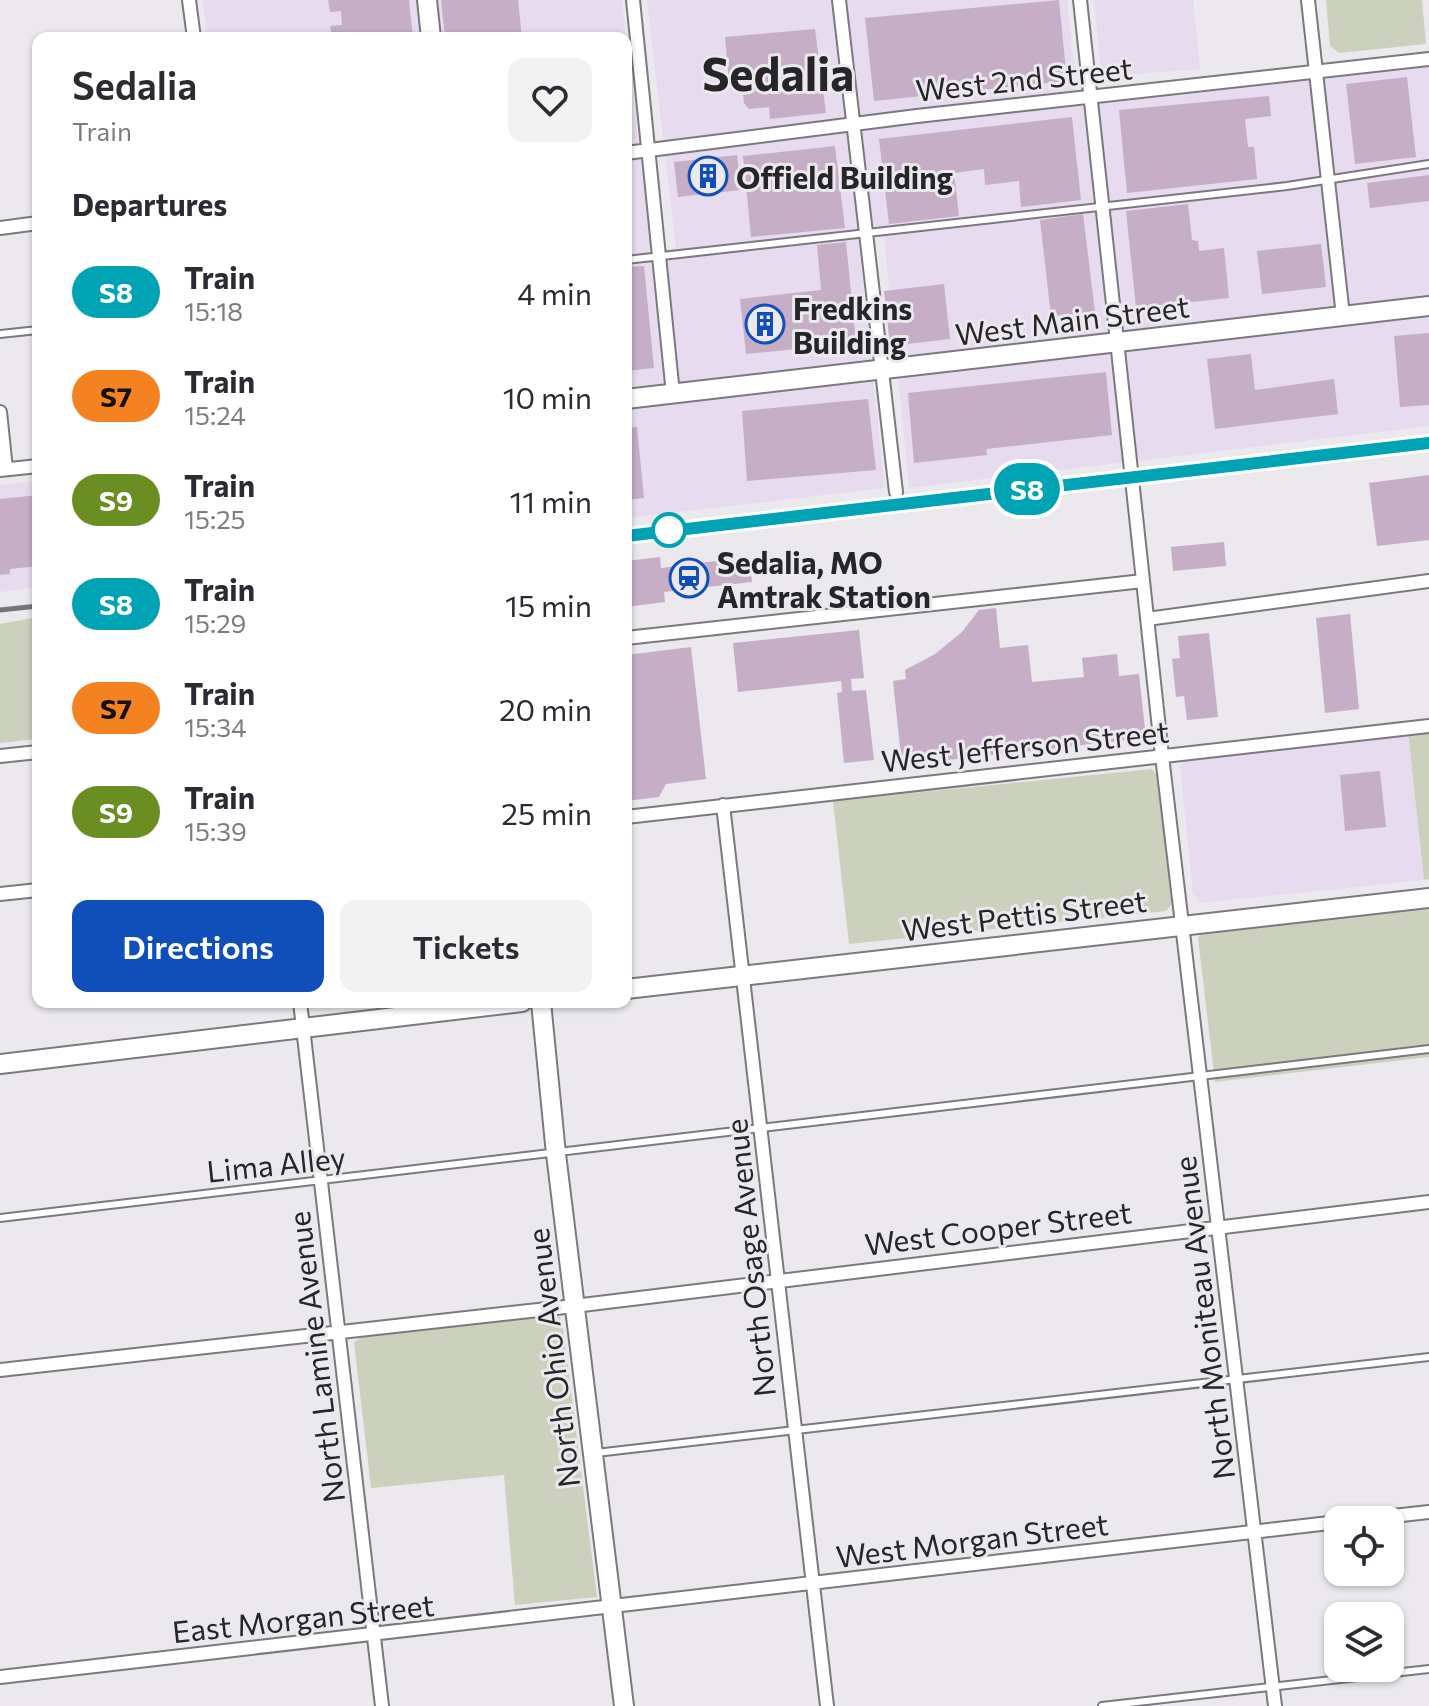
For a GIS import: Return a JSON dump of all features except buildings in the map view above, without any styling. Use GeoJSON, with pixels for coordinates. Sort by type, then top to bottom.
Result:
{"type":"FeatureCollection","features":[{"type":"Feature","properties":{"kind":"main road"},"geometry":{"type":"LineString","coordinates":[[427,0],[430,32]]}},
{"type":"Feature","properties":{"kind":"main road","name":"West Main Street"},"geometry":{"type":"LineString","coordinates":[[632,398],[1429,306]]}},
{"type":"Feature","properties":{"kind":"main road","name":"West Pettis Street"},"geometry":{"type":"LineString","coordinates":[[632,988],[1429,898]]}},
{"type":"Feature","properties":{"kind":"main road"},"geometry":{"type":"LineString","coordinates":[[0,1064],[471,1008]]}},
{"type":"Feature","properties":{"kind":"main road","name":"North Ohio Avenue"},"geometry":{"type":"LineString","coordinates":[[542,1008],[556,1154],[624,1706]]}},
{"type":"Feature","properties":{"kind":"street"},"geometry":{"type":"LineString","coordinates":[[189,0],[193,32]]}},
{"type":"Feature","properties":{"kind":"street"},"geometry":{"type":"LineString","coordinates":[[633,0],[662,256],[673,394]]}},
{"type":"Feature","properties":{"kind":"street"},"geometry":{"type":"LineString","coordinates":[[839,0],[856,124],[896,492]]}},
{"type":"Feature","properties":{"kind":"street","name":"North Moniteau Avenue"},"geometry":{"type":"LineString","coordinates":[[1080,0],[1162,756],[1275,1706]]}},
{"type":"Feature","properties":{"kind":"street"},"geometry":{"type":"LineString","coordinates":[[1308,0],[1343,316]]}},
{"type":"Feature","properties":{"kind":"street","name":"West 2nd Street"},"geometry":{"type":"LineString","coordinates":[[632,152],[1429,59]]}},
{"type":"Feature","properties":{"kind":"street"},"geometry":{"type":"LineString","coordinates":[[0,228],[32,224]]}},
{"type":"Feature","properties":{"kind":"street"},"geometry":{"type":"LineString","coordinates":[[0,412],[3,469],[32,467]]}},
{"type":"Feature","properties":{"kind":"street"},"geometry":{"type":"LineString","coordinates":[[632,637],[1143,581]]}},
{"type":"Feature","properties":{"kind":"street"},"geometry":{"type":"LineString","coordinates":[[1147,619],[1429,581]]}},
{"type":"Feature","properties":{"kind":"street","name":"West Jefferson Street"},"geometry":{"type":"LineString","coordinates":[[632,816],[1429,726]]}},
{"type":"Feature","properties":{"kind":"street"},"geometry":{"type":"LineString","coordinates":[[0,756],[32,753]]}},
{"type":"Feature","properties":{"kind":"street","name":"North Osage Avenue"},"geometry":{"type":"LineString","coordinates":[[723,805],[827,1706]]}},
{"type":"Feature","properties":{"kind":"street"},"geometry":{"type":"LineString","coordinates":[[0,894],[32,891]]}},
{"type":"Feature","properties":{"kind":"street","name":"North Lamine Avenue"},"geometry":{"type":"LineString","coordinates":[[301,1008],[382,1706]]}},
{"type":"Feature","properties":{"kind":"street","name":"West Cooper Street"},"geometry":{"type":"LineString","coordinates":[[0,1370],[574,1306],[1429,1202]]}},
{"type":"Feature","properties":{"kind":"street"},"geometry":{"type":"LineString","coordinates":[[1404,1515],[1429,1512]]}},
{"type":"Feature","properties":{"kind":"street","name":"West Morgan Street"},"geometry":{"type":"LineString","coordinates":[[611,1608],[1324,1524]]}},
{"type":"Feature","properties":{"kind":"street","name":"East Morgan Street"},"geometry":{"type":"LineString","coordinates":[[0,1677],[611,1608]]}},
{"type":"Feature","properties":{"kind":"lane"},"geometry":{"type":"LineString","coordinates":[[632,259],[1104,207],[1429,164]]}},
{"type":"Feature","properties":{"kind":"lane"},"geometry":{"type":"LineString","coordinates":[[0,334],[32,331]]}},
{"type":"Feature","properties":{"kind":"lane","name":"Lima Alley"},"geometry":{"type":"LineString","coordinates":[[0,1218],[161,1196],[556,1154],[1429,1049]]}},
{"type":"Feature","properties":{"kind":"lane"},"geometry":{"type":"LineString","coordinates":[[592,1453],[1429,1357]]}},
{"type":"Feature","properties":{"kind":"lane"},"geometry":{"type":"LineString","coordinates":[[1102,1706],[1429,1669]]}},
{"type":"Feature","properties":{"kind":"shaded area"},"geometry":{"type":"Polygon","coordinates":[[[203,0],[622,0],[626,32],[206,32],[203,0]]]}},
{"type":"Feature","properties":{"kind":"shaded area"},"geometry":{"type":"Polygon","coordinates":[[[647,0],[1067,0],[1078,106],[1429,67],[1429,426],[909,488],[883,227],[857,229],[885,488],[632,517],[632,87],[651,251],[676,248],[647,0]]]}},
{"type":"Feature","properties":{"kind":"shaded area"},"geometry":{"type":"Polygon","coordinates":[[[1094,0],[1193,0],[1200,69],[1106,76],[1101,68],[1094,0]]]}},
{"type":"Feature","properties":{"kind":"shaded area"},"geometry":{"type":"Polygon","coordinates":[[[32,482],[32,588],[0,592],[0,485],[32,482]]]}},
{"type":"Feature","properties":{"kind":"shaded area"},"geometry":{"type":"Polygon","coordinates":[[[1408,732],[1424,880],[1199,903],[1193,893],[1180,766],[1187,757],[1408,732]]]}},
{"type":"Feature","properties":{"kind":"green space"},"geometry":{"type":"Polygon","coordinates":[[[1326,0],[1422,0],[1426,44],[1339,53],[1330,46],[1326,0]]]}},
{"type":"Feature","properties":{"kind":"green space"},"geometry":{"type":"Polygon","coordinates":[[[32,618],[32,740],[0,743],[0,624],[32,618]]]}},
{"type":"Feature","properties":{"kind":"green space"},"geometry":{"type":"Polygon","coordinates":[[[1429,730],[1429,879],[1424,880],[1408,732],[1429,730]]]}},
{"type":"Feature","properties":{"kind":"green space"},"geometry":{"type":"Polygon","coordinates":[[[1152,769],[1162,782],[1174,901],[1166,911],[849,944],[833,801],[1152,769]]]}},
{"type":"Feature","properties":{"kind":"green space"},"geometry":{"type":"Polygon","coordinates":[[[1429,905],[1429,1057],[1215,1082],[1198,938],[1204,928],[1429,905]]]}},
{"type":"Feature","properties":{"kind":"green space"},"geometry":{"type":"Polygon","coordinates":[[[552,1314],[560,1317],[563,1327],[597,1597],[515,1605],[504,1475],[371,1488],[354,1342],[362,1337],[552,1314]]]}},
{"type":"Feature","properties":{"kind":"railway"},"geometry":{"type":"LineString","coordinates":[[632,535],[1429,443]]}},
{"type":"Feature","properties":{"kind":"railway"},"geometry":{"type":"LineString","coordinates":[[0,610],[32,607]]}},
{"type":"Feature","properties":{"kind":"train","name":"S8"},"geometry":{"type":"LineString","coordinates":[[632,535],[1429,443]]}},
{"type":"Feature","properties":{"kind":"place","name":"Offield Building"},"geometry":{"type":"Point","coordinates":[708,176]}},
{"type":"Feature","properties":{"kind":"place","name":"Fredkins Building"},"geometry":{"type":"Point","coordinates":[765,324]}},
{"type":"Feature","properties":{"kind":"place","name":"Sedalia, MO Amtrak Station"},"geometry":{"type":"Point","coordinates":[689,578]}},
{"type":"Feature","properties":{"kind":"district","name":"Sedalia"},"geometry":{"type":"Point","coordinates":[778,72]}}]}
